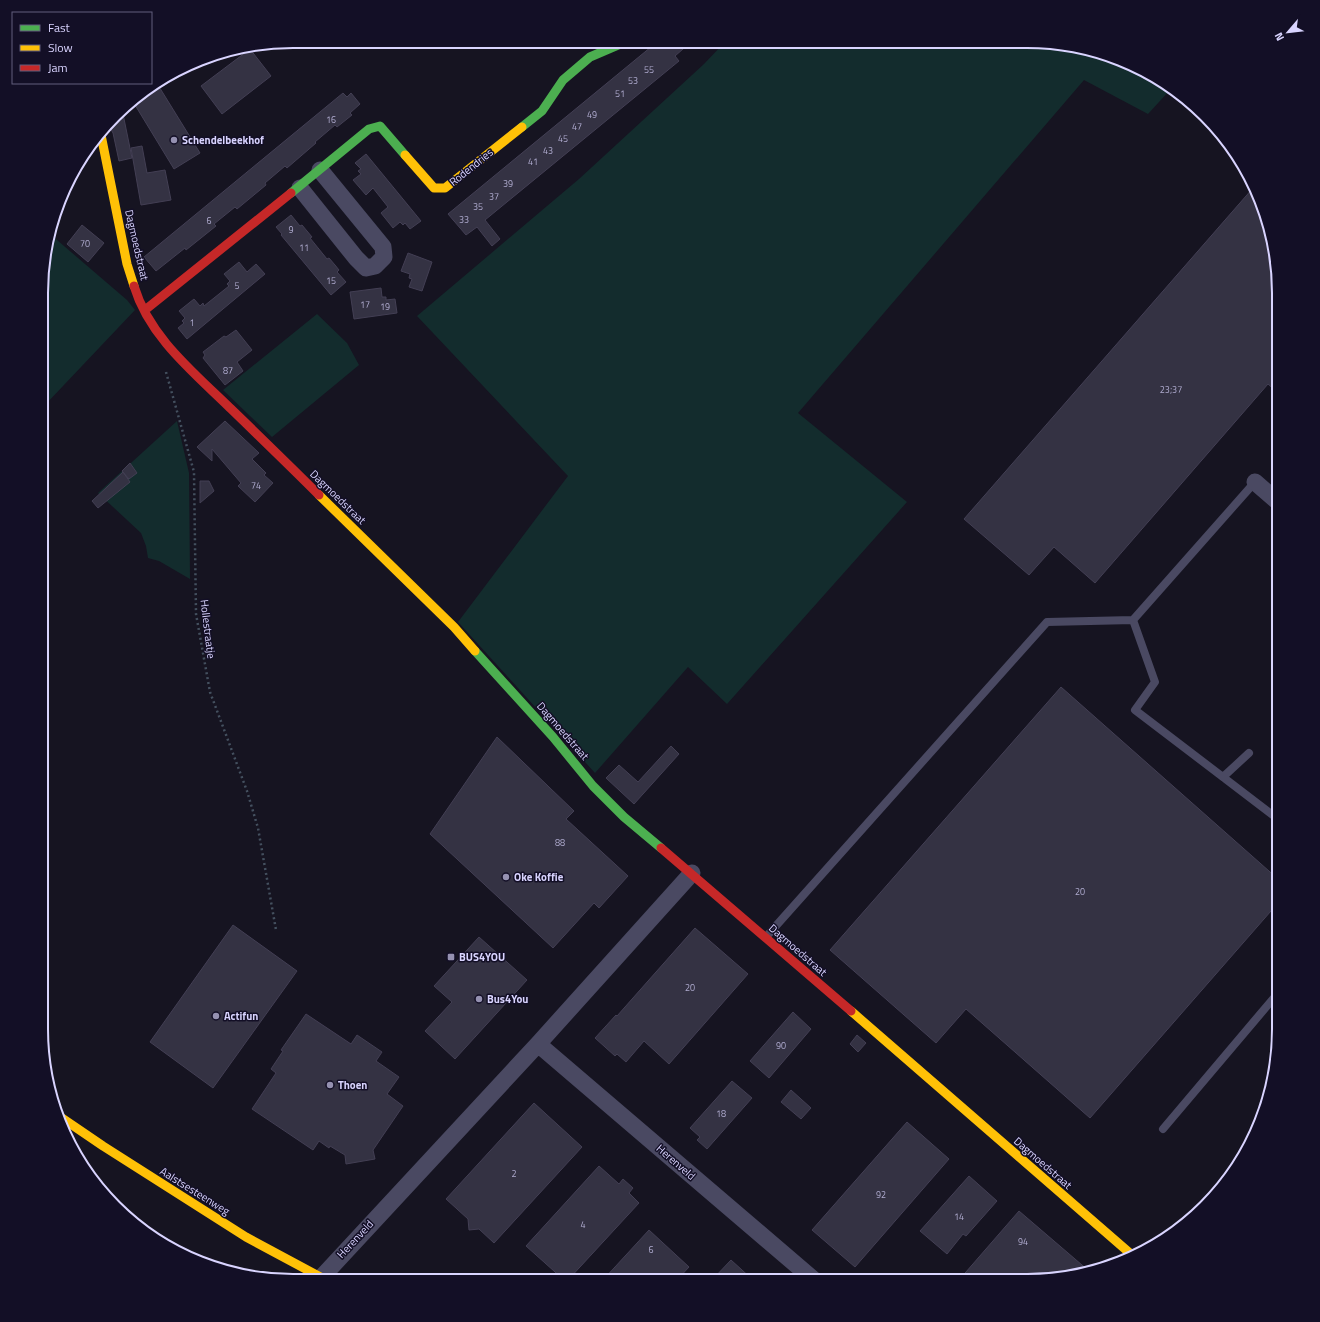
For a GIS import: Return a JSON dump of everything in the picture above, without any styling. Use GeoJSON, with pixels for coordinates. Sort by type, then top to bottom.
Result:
{"type":"FeatureCollection","features":[{"type":"Feature","properties":{"kind":"street","name":"Rodendries"},"geometry":{"type":"LineString","coordinates":[[145,310],[289,194],[300,188],[324,165],[369,129],[380,126],[434,188],[445,188],[542,111],[563,80],[590,56],[611,48]]}},
{"type":"Feature","properties":{"kind":"street","name":"Dagmoedstraat"},"geometry":{"type":"LineString","coordinates":[[102,140],[127,264],[137,296],[152,325],[176,355],[454,627],[553,736],[593,786],[624,817],[692,873],[1128,1252]]}},
{"type":"Feature","properties":{"kind":"street"},"geometry":{"type":"LineString","coordinates":[[300,188],[356,258],[366,268],[375,266],[384,258],[383,247],[320,170]]}},
{"type":"Feature","properties":{"kind":"street"},"geometry":{"type":"LineString","coordinates":[[1255,482],[1272,497]]}},
{"type":"Feature","properties":{"kind":"street","name":"Herenveld"},"geometry":{"type":"LineString","coordinates":[[328,1274],[692,873]]}},
{"type":"Feature","properties":{"kind":"street","name":"Herenveld"},"geometry":{"type":"LineString","coordinates":[[538,1044],[807,1274]]}},
{"type":"Feature","properties":{"kind":"street","name":"Aalstsesteenweg"},"geometry":{"type":"LineString","coordinates":[[66,1121],[246,1237],[314,1274]]}},
{"type":"Feature","properties":{"kind":"lane"},"geometry":{"type":"LineString","coordinates":[[766,937],[1047,622],[1133,620],[1255,482]]}},
{"type":"Feature","properties":{"kind":"lane"},"geometry":{"type":"LineString","coordinates":[[1133,620],[1155,682],[1135,710],[1272,814]]}},
{"type":"Feature","properties":{"kind":"lane"},"geometry":{"type":"LineString","coordinates":[[1223,777],[1249,753]]}},
{"type":"Feature","properties":{"kind":"lane"},"geometry":{"type":"LineString","coordinates":[[1163,1129],[1272,1000]]}},
{"type":"Feature","properties":{"kind":"path","name":"Hollestraatje"},"geometry":{"type":"LineString","coordinates":[[166,369],[194,472],[196,614],[210,692],[247,791],[258,828],[276,930]]}},
{"type":"Feature","properties":{"kind":"green space"},"geometry":{"type":"Polygon","coordinates":[[[719,48],[1027,48],[1059,50],[1091,56],[1135,73],[1168,93],[1148,114],[1084,80],[798,413],[907,502],[727,704],[688,667],[595,773],[458,622],[568,476],[417,316],[579,179],[704,64],[719,48]]]}},
{"type":"Feature","properties":{"kind":"green space"},"geometry":{"type":"Polygon","coordinates":[[[54,238],[127,300],[135,310],[48,402],[48,293],[50,261],[54,238]]]}},
{"type":"Feature","properties":{"kind":"green space"},"geometry":{"type":"Polygon","coordinates":[[[317,314],[347,343],[359,365],[272,437],[223,390],[317,314]]]}},
{"type":"Feature","properties":{"kind":"green space"},"geometry":{"type":"Polygon","coordinates":[[[177,421],[189,473],[190,579],[159,561],[148,558],[146,546],[141,533],[98,493],[177,421]]]}},
{"type":"Feature","properties":{"kind":"building"},"geometry":{"type":"Polygon","coordinates":[[[650,48],[684,48],[675,56],[679,61],[485,220],[500,239],[492,246],[477,227],[466,235],[448,214],[650,48]]]}},
{"type":"Feature","properties":{"kind":"building"},"geometry":{"type":"Polygon","coordinates":[[[252,52],[271,76],[222,114],[201,86],[245,53],[252,52]]]}},
{"type":"Feature","properties":{"kind":"building","name":"Schendelbeekhof"},"geometry":{"type":"Polygon","coordinates":[[[160,87],[200,153],[174,169],[135,106],[160,87]]]}},
{"type":"Feature","properties":{"kind":"building"},"geometry":{"type":"Polygon","coordinates":[[[343,93],[347,97],[351,93],[360,104],[350,113],[352,115],[337,127],[335,125],[287,168],[285,166],[265,183],[266,185],[237,209],[235,207],[214,224],[216,226],[156,271],[144,257],[343,93]]]}},
{"type":"Feature","properties":{"kind":"building"},"geometry":{"type":"Polygon","coordinates":[[[124,116],[132,158],[119,161],[111,129],[124,116]]]}},
{"type":"Feature","properties":{"kind":"building"},"geometry":{"type":"Polygon","coordinates":[[[142,146],[147,173],[165,170],[171,200],[141,205],[131,148],[142,146]]]}},
{"type":"Feature","properties":{"kind":"building"},"geometry":{"type":"Polygon","coordinates":[[[366,154],[421,221],[410,229],[405,223],[403,225],[400,222],[393,228],[381,213],[388,207],[373,188],[366,195],[353,180],[361,174],[358,171],[361,169],[355,163],[366,154]]]}},
{"type":"Feature","properties":{"kind":"building"},"geometry":{"type":"Polygon","coordinates":[[[1250,192],[1264,229],[1270,261],[1272,293],[1272,388],[1268,384],[1095,583],[1054,547],[1029,575],[964,519],[1250,192]]]}},
{"type":"Feature","properties":{"kind":"building"},"geometry":{"type":"Polygon","coordinates":[[[291,215],[312,237],[310,238],[327,259],[329,258],[335,265],[339,270],[337,272],[346,282],[331,295],[276,227],[291,215]]]}},
{"type":"Feature","properties":{"kind":"building"},"geometry":{"type":"Polygon","coordinates":[[[82,225],[104,243],[88,262],[67,244],[82,225]]]}},
{"type":"Feature","properties":{"kind":"building"},"geometry":{"type":"Polygon","coordinates":[[[408,253],[432,262],[422,291],[409,287],[412,279],[409,278],[410,274],[401,271],[408,253]]]}},
{"type":"Feature","properties":{"kind":"building"},"geometry":{"type":"Polygon","coordinates":[[[239,262],[247,272],[256,264],[265,274],[187,339],[178,328],[184,323],[182,321],[185,318],[179,311],[194,299],[200,306],[203,303],[204,306],[229,286],[227,284],[230,281],[224,274],[239,262]]]}},
{"type":"Feature","properties":{"kind":"building"},"geometry":{"type":"Polygon","coordinates":[[[381,288],[382,297],[386,297],[386,300],[395,299],[397,313],[354,319],[350,292],[381,288]]]}},
{"type":"Feature","properties":{"kind":"building"},"geometry":{"type":"Polygon","coordinates":[[[236,330],[252,350],[237,362],[243,371],[225,385],[203,358],[205,355],[203,352],[224,336],[226,337],[236,330]]]}},
{"type":"Feature","properties":{"kind":"building"},"geometry":{"type":"Polygon","coordinates":[[[225,421],[259,453],[252,459],[266,473],[264,475],[273,483],[255,502],[238,486],[241,483],[212,449],[212,461],[197,447],[225,421]]]}},
{"type":"Feature","properties":{"kind":"building"},"geometry":{"type":"Polygon","coordinates":[[[130,463],[137,473],[129,479],[122,471],[130,463]]]}},
{"type":"Feature","properties":{"kind":"building"},"geometry":{"type":"Polygon","coordinates":[[[123,472],[130,482],[98,508],[92,501],[123,472]]]}},
{"type":"Feature","properties":{"kind":"building"},"geometry":{"type":"Polygon","coordinates":[[[200,481],[209,481],[214,491],[200,503],[200,481]]]}},
{"type":"Feature","properties":{"kind":"building"},"geometry":{"type":"Polygon","coordinates":[[[1061,687],[1272,874],[1272,910],[1090,1118],[966,1009],[936,1043],[830,950],[1061,687]]]}},
{"type":"Feature","properties":{"kind":"building"},"geometry":{"type":"Polygon","coordinates":[[[497,737],[574,811],[566,819],[628,876],[599,908],[594,903],[553,948],[430,834],[497,737]]]}},
{"type":"Feature","properties":{"kind":"building"},"geometry":{"type":"Polygon","coordinates":[[[671,746],[679,754],[634,804],[606,778],[619,765],[638,782],[671,746]]]}},
{"type":"Feature","properties":{"kind":"building","name":"Actifun"},"geometry":{"type":"Polygon","coordinates":[[[233,925],[297,971],[213,1088],[150,1042],[233,925]]]}},
{"type":"Feature","properties":{"kind":"building"},"geometry":{"type":"Polygon","coordinates":[[[695,928],[748,974],[669,1064],[644,1041],[626,1062],[617,1054],[615,1056],[595,1038],[616,1015],[617,1016],[695,928]]]}},
{"type":"Feature","properties":{"kind":"building","name":"Bus4You"},"geometry":{"type":"Polygon","coordinates":[[[479,937],[527,980],[455,1059],[425,1031],[452,1002],[434,986],[479,937]]]}},
{"type":"Feature","properties":{"kind":"building"},"geometry":{"type":"Polygon","coordinates":[[[793,1012],[811,1029],[769,1078],[750,1061],[793,1012]]]}},
{"type":"Feature","properties":{"kind":"building","name":"Thoen"},"geometry":{"type":"Polygon","coordinates":[[[306,1014],[351,1044],[357,1035],[382,1052],[376,1061],[399,1077],[387,1094],[403,1106],[373,1150],[375,1159],[346,1164],[345,1155],[330,1146],[329,1148],[319,1141],[313,1150],[252,1109],[276,1073],[271,1069],[283,1051],[281,1050],[306,1014]]]}},
{"type":"Feature","properties":{"kind":"building"},"geometry":{"type":"Polygon","coordinates":[[[857,1035],[866,1043],[858,1052],[850,1044],[857,1035]]]}},
{"type":"Feature","properties":{"kind":"building"},"geometry":{"type":"Polygon","coordinates":[[[732,1081],[752,1098],[707,1149],[697,1140],[700,1137],[690,1128],[732,1081]]]}},
{"type":"Feature","properties":{"kind":"building"},"geometry":{"type":"Polygon","coordinates":[[[791,1090],[811,1108],[801,1119],[781,1102],[791,1090]]]}},
{"type":"Feature","properties":{"kind":"building"},"geometry":{"type":"Polygon","coordinates":[[[534,1103],[582,1147],[494,1243],[479,1229],[469,1230],[468,1219],[446,1199],[534,1103]]]}},
{"type":"Feature","properties":{"kind":"building"},"geometry":{"type":"Polygon","coordinates":[[[907,1122],[949,1159],[855,1267],[812,1230],[907,1122]]]}},
{"type":"Feature","properties":{"kind":"building"},"geometry":{"type":"Polygon","coordinates":[[[599,1166],[619,1184],[623,1179],[633,1188],[629,1193],[639,1203],[574,1274],[557,1274],[526,1246],[599,1166]]]}},
{"type":"Feature","properties":{"kind":"building"},"geometry":{"type":"Polygon","coordinates":[[[969,1176],[997,1201],[966,1236],[963,1234],[947,1254],[920,1231],[969,1176]]]}},
{"type":"Feature","properties":{"kind":"building"},"geometry":{"type":"Polygon","coordinates":[[[1019,1211],[1085,1267],[1059,1272],[1027,1274],[964,1274],[1019,1211]]]}},
{"type":"Feature","properties":{"kind":"building"},"geometry":{"type":"Polygon","coordinates":[[[649,1230],[689,1267],[683,1274],[609,1274],[649,1230]]]}},
{"type":"Feature","properties":{"kind":"building"},"geometry":{"type":"Polygon","coordinates":[[[731,1260],[746,1274],[718,1274],[731,1260]]]}},
{"type":"Feature","properties":{"kind":"traffic: fast"},"geometry":{"type":"LineString","coordinates":[[522,127],[542,111],[563,80],[590,57],[611,48]]}},
{"type":"Feature","properties":{"kind":"traffic: fast"},"geometry":{"type":"LineString","coordinates":[[291,193],[369,129],[380,126],[405,155]]}},
{"type":"Feature","properties":{"kind":"traffic: fast"},"geometry":{"type":"LineString","coordinates":[[475,651],[553,737],[593,786],[624,817],[661,848]]}},
{"type":"Feature","properties":{"kind":"traffic: slow"},"geometry":{"type":"LineString","coordinates":[[405,155],[434,188],[445,188],[522,127]]}},
{"type":"Feature","properties":{"kind":"traffic: slow"},"geometry":{"type":"LineString","coordinates":[[102,140],[127,264],[134,286]]}},
{"type":"Feature","properties":{"kind":"traffic: slow"},"geometry":{"type":"LineString","coordinates":[[319,495],[454,627],[475,651]]}},
{"type":"Feature","properties":{"kind":"traffic: slow"},"geometry":{"type":"LineString","coordinates":[[851,1011],[1128,1252]]}},
{"type":"Feature","properties":{"kind":"traffic: slow"},"geometry":{"type":"LineString","coordinates":[[66,1121],[246,1237],[315,1274]]}},
{"type":"Feature","properties":{"kind":"traffic: jam"},"geometry":{"type":"LineString","coordinates":[[145,310],[291,193]]}},
{"type":"Feature","properties":{"kind":"traffic: jam"},"geometry":{"type":"LineString","coordinates":[[134,286],[150,321],[173,352],[319,495]]}},
{"type":"Feature","properties":{"kind":"traffic: jam"},"geometry":{"type":"LineString","coordinates":[[661,848],[851,1011]]}},
{"type":"Feature","properties":{"kind":"place","name":"Schendelbeekhof"},"geometry":{"type":"Point","coordinates":[174,140]}},
{"type":"Feature","properties":{"kind":"place","name":"Oke Koffie"},"geometry":{"type":"Point","coordinates":[506,877]}},
{"type":"Feature","properties":{"kind":"place","name":"BUS4YOU"},"geometry":{"type":"Point","coordinates":[451,957]}},
{"type":"Feature","properties":{"kind":"place","name":"Bus4You"},"geometry":{"type":"Point","coordinates":[479,999]}},
{"type":"Feature","properties":{"kind":"place","name":"Actifun"},"geometry":{"type":"Point","coordinates":[216,1016]}},
{"type":"Feature","properties":{"kind":"place","name":"Thoen"},"geometry":{"type":"Point","coordinates":[330,1085]}}]}
